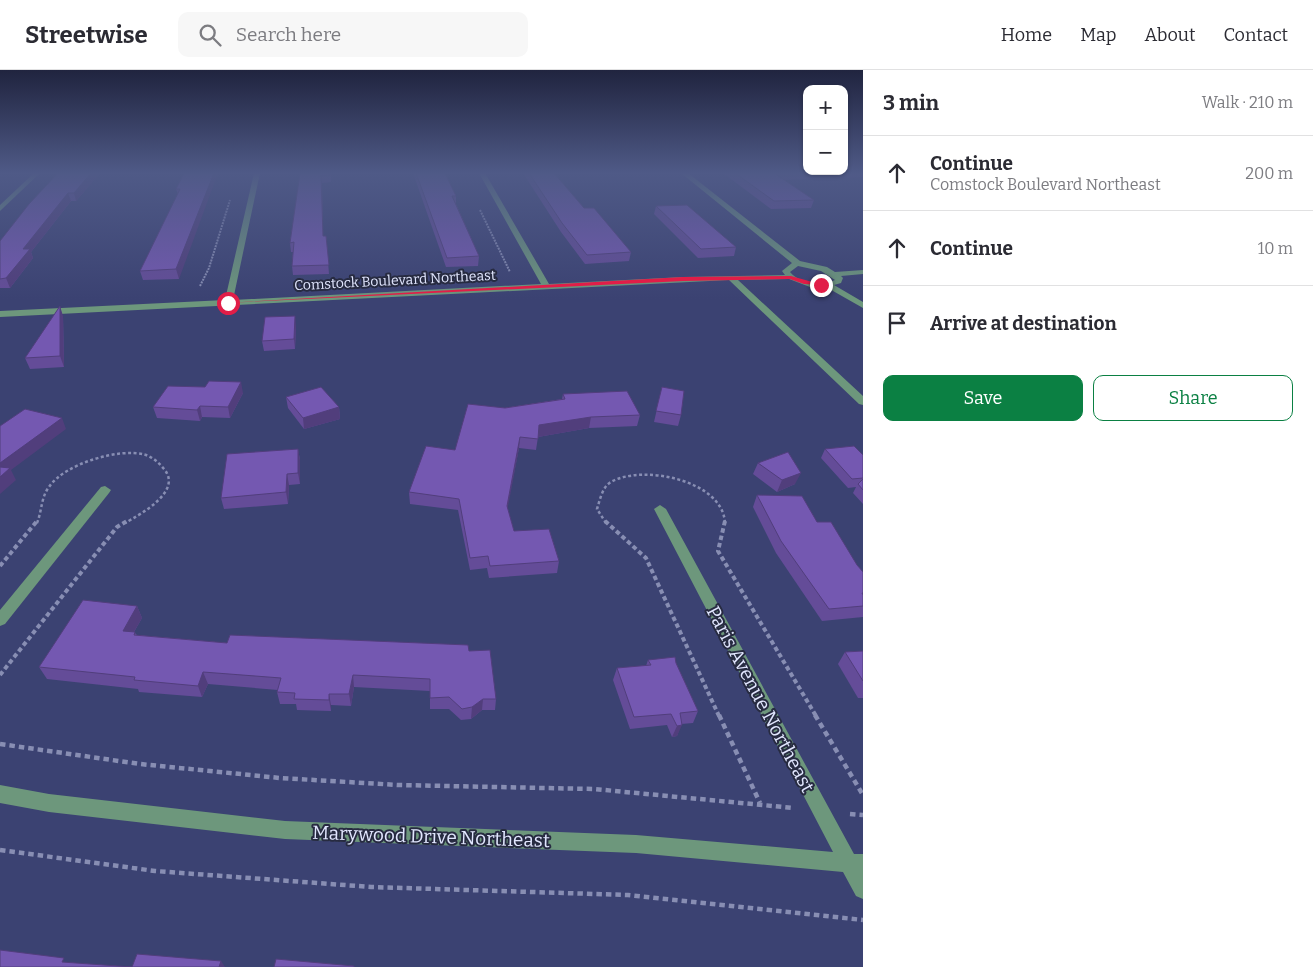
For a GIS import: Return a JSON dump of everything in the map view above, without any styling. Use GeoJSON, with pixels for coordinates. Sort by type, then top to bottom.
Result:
{"type":"FeatureCollection","features":[{"type":"Feature","properties":{"kind":"street"},"geometry":{"type":"LineString","coordinates":[[228,303],[248,215]]}},
{"type":"Feature","properties":{"kind":"street"},"geometry":{"type":"LineString","coordinates":[[506,215],[546,286]]}},
{"type":"Feature","properties":{"kind":"street"},"geometry":{"type":"LineString","coordinates":[[737,215],[798,263],[836,274],[863,272]]}},
{"type":"Feature","properties":{"kind":"street"},"geometry":{"type":"LineString","coordinates":[[791,277],[786,271],[798,263]]}},
{"type":"Feature","properties":{"kind":"street"},"geometry":{"type":"LineString","coordinates":[[828,285],[838,281],[836,274]]}},
{"type":"Feature","properties":{"kind":"street","name":"Comstock Boulevard Northeast"},"geometry":{"type":"LineString","coordinates":[[0,314],[683,279],[791,277],[812,284],[828,285]]}},
{"type":"Feature","properties":{"kind":"street"},"geometry":{"type":"LineString","coordinates":[[732,279],[863,402]]}},
{"type":"Feature","properties":{"kind":"street"},"geometry":{"type":"LineString","coordinates":[[828,285],[863,306]]}},
{"type":"Feature","properties":{"kind":"street"},"geometry":{"type":"LineString","coordinates":[[0,620],[105,490]]}},
{"type":"Feature","properties":{"kind":"street","name":"Paris Avenue Northeast"},"geometry":{"type":"LineString","coordinates":[[660,509],[820,811],[855,862],[863,889]]}},
{"type":"Feature","properties":{"kind":"street","name":"Marywood Drive Northeast"},"geometry":{"type":"LineString","coordinates":[[0,794],[48,803],[286,830],[636,844],[855,862]]}},
{"type":"Feature","properties":{"kind":"path"},"geometry":{"type":"LineString","coordinates":[[199,286],[209,268],[226,215]]}},
{"type":"Feature","properties":{"kind":"path"},"geometry":{"type":"LineString","coordinates":[[482,215],[517,288]]}},
{"type":"Feature","properties":{"kind":"path"},"geometry":{"type":"LineString","coordinates":[[0,744],[196,771],[383,784],[565,788],[680,795],[863,815]]}},
{"type":"Feature","properties":{"kind":"path"},"geometry":{"type":"LineString","coordinates":[[0,850],[155,871],[371,887],[628,895],[863,920]]}},
{"type":"Feature","properties":{"kind":"building"},"geometry":{"type":"Polygon","coordinates":[[[20,215],[50,215],[23,249],[30,249],[6,278],[0,279],[0,241],[20,215]]]}},
{"type":"Feature","properties":{"kind":"building"},"geometry":{"type":"Polygon","coordinates":[[[167,215],[197,215],[176,269],[140,271],[167,215]]]}},
{"type":"Feature","properties":{"kind":"building"},"geometry":{"type":"Polygon","coordinates":[[[294,215],[322,215],[323,236],[326,236],[329,265],[292,266],[294,242],[290,243],[294,215]]]}},
{"type":"Feature","properties":{"kind":"building"},"geometry":{"type":"Polygon","coordinates":[[[431,215],[460,215],[479,256],[447,258],[431,215]]]}},
{"type":"Feature","properties":{"kind":"building"},"geometry":{"type":"Polygon","coordinates":[[[557,215],[600,215],[631,252],[587,255],[557,215]]]}},
{"type":"Feature","properties":{"kind":"building"},"geometry":{"type":"Polygon","coordinates":[[[665,215],[699,215],[736,247],[701,249],[665,215]]]}},
{"type":"Feature","properties":{"kind":"building"},"geometry":{"type":"Polygon","coordinates":[[[60,306],[60,356],[25,358],[60,306]]]}},
{"type":"Feature","properties":{"kind":"building"},"geometry":{"type":"Polygon","coordinates":[[[295,316],[294,339],[262,341],[265,317],[295,316]]]}},
{"type":"Feature","properties":{"kind":"building"},"geometry":{"type":"Polygon","coordinates":[[[209,381],[241,382],[228,407],[200,406],[197,410],[153,407],[168,386],[205,387],[209,381]]]}},
{"type":"Feature","properties":{"kind":"building"},"geometry":{"type":"Polygon","coordinates":[[[321,387],[339,407],[303,418],[286,397],[321,387]]]}},
{"type":"Feature","properties":{"kind":"building"},"geometry":{"type":"Polygon","coordinates":[[[662,387],[684,391],[681,415],[656,411],[662,387]]]}},
{"type":"Feature","properties":{"kind":"building"},"geometry":{"type":"Polygon","coordinates":[[[627,391],[640,415],[591,417],[539,425],[538,439],[520,437],[507,506],[514,531],[549,529],[559,561],[490,566],[488,556],[470,558],[459,499],[409,492],[426,446],[455,450],[468,404],[505,408],[565,399],[563,394],[627,391]]]}},
{"type":"Feature","properties":{"kind":"building"},"geometry":{"type":"Polygon","coordinates":[[[25,409],[62,418],[0,463],[0,426],[25,409]]]}},
{"type":"Feature","properties":{"kind":"building"},"geometry":{"type":"Polygon","coordinates":[[[854,446],[863,455],[863,478],[852,479],[825,449],[854,446]]]}},
{"type":"Feature","properties":{"kind":"building"},"geometry":{"type":"Polygon","coordinates":[[[298,449],[298,473],[287,474],[286,492],[221,498],[227,454],[298,449]]]}},
{"type":"Feature","properties":{"kind":"building"},"geometry":{"type":"Polygon","coordinates":[[[788,452],[801,473],[782,480],[758,463],[788,452]]]}},
{"type":"Feature","properties":{"kind":"building"},"geometry":{"type":"Polygon","coordinates":[[[0,467],[10,468],[0,477],[0,467]]]}},
{"type":"Feature","properties":{"kind":"building"},"geometry":{"type":"Polygon","coordinates":[[[863,479],[863,490],[858,484],[863,479]]]}},
{"type":"Feature","properties":{"kind":"building"},"geometry":{"type":"Polygon","coordinates":[[[757,495],[802,496],[817,522],[831,522],[863,572],[863,606],[829,609],[781,541],[757,495]]]}},
{"type":"Feature","properties":{"kind":"building"},"geometry":{"type":"Polygon","coordinates":[[[83,600],[137,606],[123,631],[135,632],[134,635],[227,643],[230,635],[468,645],[469,651],[490,650],[496,699],[483,699],[472,707],[462,709],[449,697],[430,698],[430,679],[353,675],[349,694],[329,694],[329,700],[294,699],[295,693],[277,692],[281,678],[203,672],[198,686],[134,680],[135,677],[39,667],[83,600]]]}},
{"type":"Feature","properties":{"kind":"building"},"geometry":{"type":"Polygon","coordinates":[[[863,651],[863,681],[845,652],[863,651]]]}},
{"type":"Feature","properties":{"kind":"building"},"geometry":{"type":"Polygon","coordinates":[[[675,657],[698,711],[680,713],[682,725],[677,726],[671,714],[634,717],[617,668],[651,665],[648,660],[675,657]]]}},
{"type":"Feature","properties":{"kind":"building"},"geometry":{"type":"Polygon","coordinates":[[[0,950],[64,958],[62,962],[132,967],[0,967],[0,950]]]}},
{"type":"Feature","properties":{"kind":"building"},"geometry":{"type":"Polygon","coordinates":[[[137,954],[221,961],[219,967],[132,967],[137,954]]]}},
{"type":"Feature","properties":{"kind":"building"},"geometry":{"type":"Polygon","coordinates":[[[276,959],[354,966],[354,967],[274,967],[276,959]]]}},
{"type":"Feature","properties":{"kind":"route"},"geometry":{"type":"LineString","coordinates":[[228,303],[683,279],[791,277],[804,283],[821,285]]}}]}
